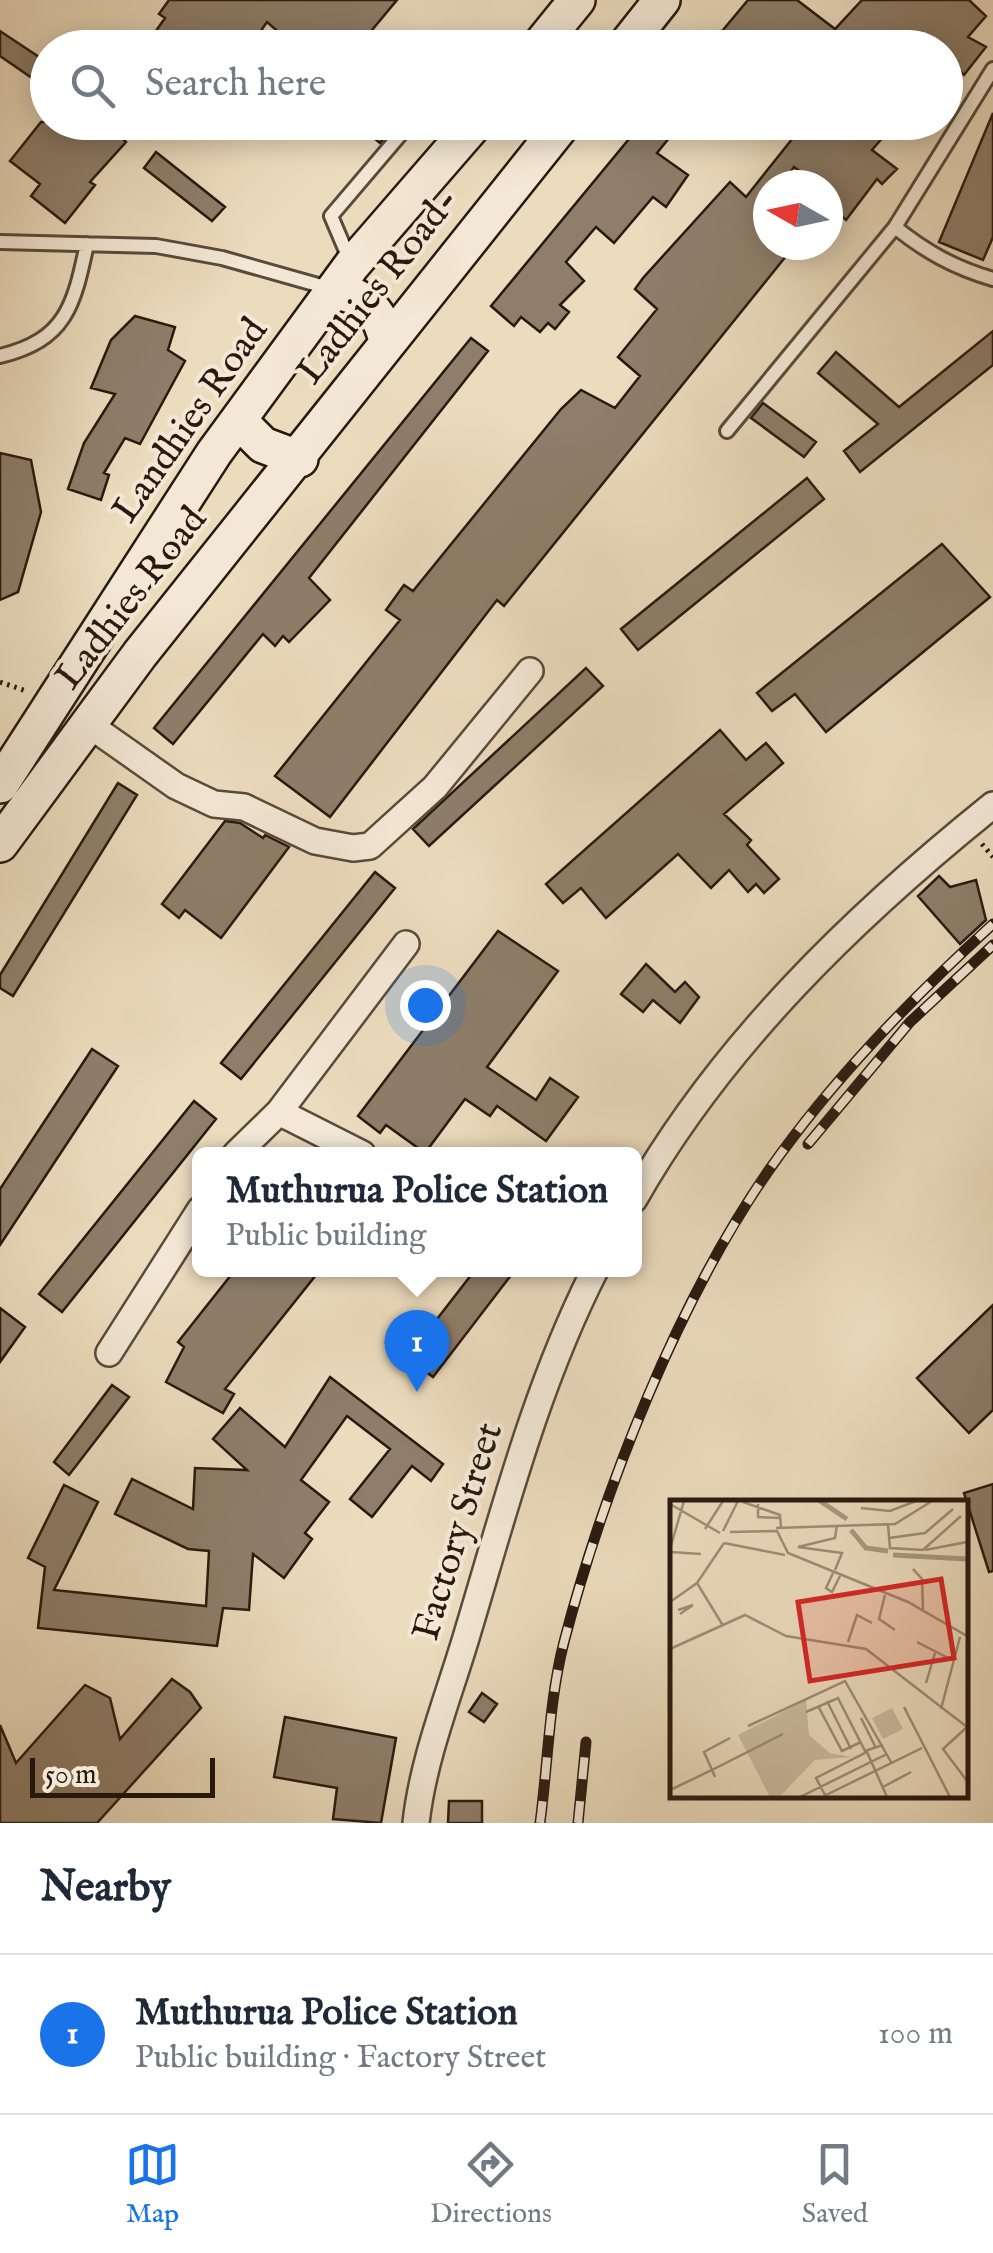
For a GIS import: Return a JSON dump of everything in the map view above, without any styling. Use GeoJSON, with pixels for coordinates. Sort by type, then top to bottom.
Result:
{"type":"FeatureCollection","features":[{"type":"Feature","properties":{"kind":"main road"},"geometry":{"type":"LineString","coordinates":[[638,30],[662,0]]}},
{"type":"Feature","properties":{"kind":"main road"},"geometry":{"type":"LineString","coordinates":[[550,30],[566,7]]}},
{"type":"Feature","properties":{"kind":"main road","name":"Landhies Road"},"geometry":{"type":"LineString","coordinates":[[0,785],[214,454],[343,278],[461,140]]}},
{"type":"Feature","properties":{"kind":"main road","name":"Ladhies Road-"},"geometry":{"type":"LineString","coordinates":[[300,459],[386,343],[550,140]]}},
{"type":"Feature","properties":{"kind":"main road"},"geometry":{"type":"LineString","coordinates":[[343,278],[348,293],[383,320],[386,343]]}},
{"type":"Feature","properties":{"kind":"main road"},"geometry":{"type":"LineString","coordinates":[[240,422],[263,445],[300,459]]}},
{"type":"Feature","properties":{"kind":"main road","name":"Ladhies Road"},"geometry":{"type":"LineString","coordinates":[[0,844],[88,724],[300,459]]}},
{"type":"Feature","properties":{"kind":"street"},"geometry":{"type":"LineString","coordinates":[[88,724],[176,786],[214,804],[244,807],[315,841],[370,846],[435,787],[530,671]]}},
{"type":"Feature","properties":{"kind":"street"},"geometry":{"type":"LineString","coordinates":[[642,1186],[696,1100],[761,1022],[853,929],[993,806]]}},
{"type":"Feature","properties":{"kind":"street"},"geometry":{"type":"LineString","coordinates":[[243,1147],[278,1112],[406,944]]}},
{"type":"Feature","properties":{"kind":"street"},"geometry":{"type":"LineString","coordinates":[[278,1112],[348,1147]]}},
{"type":"Feature","properties":{"kind":"street"},"geometry":{"type":"LineString","coordinates":[[109,1353],[192,1223]]}},
{"type":"Feature","properties":{"kind":"street","name":"Factory Street"},"geometry":{"type":"LineString","coordinates":[[416,1823],[430,1757],[526,1435],[588,1277]]}},
{"type":"Feature","properties":{"kind":"lane"},"geometry":{"type":"LineString","coordinates":[[963,118],[993,69]]}},
{"type":"Feature","properties":{"kind":"lane"},"geometry":{"type":"LineString","coordinates":[[0,242],[156,246],[343,278],[331,216],[396,140]]}},
{"type":"Feature","properties":{"kind":"lane"},"geometry":{"type":"LineString","coordinates":[[726,431],[896,227],[949,140]]}},
{"type":"Feature","properties":{"kind":"lane"},"geometry":{"type":"LineString","coordinates":[[896,227],[924,251],[963,270],[993,278]]}},
{"type":"Feature","properties":{"kind":"lane"},"geometry":{"type":"LineString","coordinates":[[0,356],[56,330],[74,302],[87,244]]}},
{"type":"Feature","properties":{"kind":"building"},"geometry":{"type":"Polygon","coordinates":[[[169,0],[397,0],[372,30],[276,30],[267,22],[261,30],[157,30],[165,18],[159,14],[169,0]]]}},
{"type":"Feature","properties":{"kind":"building"},"geometry":{"type":"Polygon","coordinates":[[[748,0],[797,0],[835,29],[862,0],[969,0],[986,16],[968,37],[986,47],[964,75],[963,30],[723,30],[748,0]]]}},
{"type":"Feature","properties":{"kind":"building"},"geometry":{"type":"Polygon","coordinates":[[[0,31],[30,51],[30,77],[0,56],[0,31]]]}},
{"type":"Feature","properties":{"kind":"building"},"geometry":{"type":"Polygon","coordinates":[[[993,113],[993,237],[983,260],[939,242],[993,113]]]}},
{"type":"Feature","properties":{"kind":"building"},"geometry":{"type":"Polygon","coordinates":[[[30,136],[30,140],[126,142],[90,182],[95,185],[65,223],[31,196],[40,184],[10,161],[30,136]]]}},
{"type":"Feature","properties":{"kind":"building"},"geometry":{"type":"Polygon","coordinates":[[[628,140],[667,140],[657,153],[688,175],[666,207],[653,197],[614,243],[596,227],[566,262],[584,281],[560,305],[569,312],[555,329],[548,323],[540,332],[521,317],[514,326],[491,306],[628,140]]]}},
{"type":"Feature","properties":{"kind":"building"},"geometry":{"type":"Polygon","coordinates":[[[791,140],[881,140],[872,150],[897,169],[882,184],[877,179],[846,220],[843,170],[767,170],[791,140]]]}},
{"type":"Feature","properties":{"kind":"building"},"geometry":{"type":"Polygon","coordinates":[[[156,152],[225,207],[212,221],[144,168],[156,152]]]}},
{"type":"Feature","properties":{"kind":"building"},"geometry":{"type":"Polygon","coordinates":[[[730,182],[746,197],[753,188],[753,260],[783,260],[504,606],[497,600],[330,817],[275,776],[400,620],[386,610],[404,585],[413,591],[561,409],[581,390],[615,408],[640,376],[618,357],[657,309],[635,289],[730,182]]]}},
{"type":"Feature","properties":{"kind":"building"},"geometry":{"type":"Polygon","coordinates":[[[135,316],[175,327],[168,350],[185,361],[140,444],[125,438],[104,473],[109,475],[101,500],[68,489],[84,443],[115,394],[91,388],[111,340],[135,316]]]}},
{"type":"Feature","properties":{"kind":"building"},"geometry":{"type":"Polygon","coordinates":[[[993,331],[993,365],[860,472],[844,451],[878,424],[818,373],[836,352],[899,407],[993,331]]]}},
{"type":"Feature","properties":{"kind":"building"},"geometry":{"type":"Polygon","coordinates":[[[471,338],[488,351],[309,578],[330,600],[289,642],[283,636],[275,646],[263,634],[173,744],[154,728],[471,338]]]}},
{"type":"Feature","properties":{"kind":"building"},"geometry":{"type":"Polygon","coordinates":[[[763,403],[816,442],[804,457],[751,418],[763,403]]]}},
{"type":"Feature","properties":{"kind":"building"},"geometry":{"type":"Polygon","coordinates":[[[0,453],[31,460],[41,512],[18,592],[0,600],[0,453]]]}},
{"type":"Feature","properties":{"kind":"building"},"geometry":{"type":"Polygon","coordinates":[[[807,478],[824,499],[638,650],[621,629],[807,478]]]}},
{"type":"Feature","properties":{"kind":"building"},"geometry":{"type":"Polygon","coordinates":[[[942,544],[990,597],[826,732],[795,694],[772,711],[757,693],[942,544]]]}},
{"type":"Feature","properties":{"kind":"building"},"geometry":{"type":"Polygon","coordinates":[[[586,668],[603,686],[429,846],[413,829],[586,668]]]}},
{"type":"Feature","properties":{"kind":"building"},"geometry":{"type":"Polygon","coordinates":[[[720,730],[746,760],[766,743],[783,763],[724,814],[751,840],[747,845],[779,879],[764,893],[756,884],[748,892],[729,870],[711,888],[678,854],[606,918],[581,888],[563,903],[546,884],[720,730]]]}},
{"type":"Feature","properties":{"kind":"building"},"geometry":{"type":"Polygon","coordinates":[[[118,783],[137,795],[13,996],[0,988],[0,975],[118,783]]]}},
{"type":"Feature","properties":{"kind":"building"},"geometry":{"type":"Polygon","coordinates":[[[225,821],[240,823],[263,838],[265,835],[289,847],[221,938],[185,910],[179,918],[162,904],[225,821]]]}},
{"type":"Feature","properties":{"kind":"building"},"geometry":{"type":"Polygon","coordinates":[[[375,872],[395,888],[241,1079],[221,1063],[375,872]]]}},
{"type":"Feature","properties":{"kind":"building"},"geometry":{"type":"Polygon","coordinates":[[[939,876],[950,887],[976,880],[986,920],[960,944],[918,896],[939,876]]]}},
{"type":"Feature","properties":{"kind":"building"},"geometry":{"type":"Polygon","coordinates":[[[498,931],[558,971],[487,1067],[536,1100],[550,1078],[578,1097],[546,1141],[497,1106],[490,1116],[465,1099],[429,1147],[417,1147],[386,1125],[380,1133],[358,1116],[498,931]]]}},
{"type":"Feature","properties":{"kind":"building"},"geometry":{"type":"Polygon","coordinates":[[[646,964],[675,992],[685,982],[699,997],[680,1023],[653,1000],[643,1012],[621,994],[646,964]]]}},
{"type":"Feature","properties":{"kind":"building"},"geometry":{"type":"Polygon","coordinates":[[[92,1049],[118,1066],[0,1245],[0,1189],[92,1049]]]}},
{"type":"Feature","properties":{"kind":"building"},"geometry":{"type":"Polygon","coordinates":[[[194,1101],[216,1119],[62,1312],[39,1294],[194,1101]]]}},
{"type":"Feature","properties":{"kind":"building"},"geometry":{"type":"Polygon","coordinates":[[[229,1277],[314,1277],[225,1389],[234,1394],[223,1413],[166,1382],[184,1347],[178,1342],[229,1277]]]}},
{"type":"Feature","properties":{"kind":"building"},"geometry":{"type":"Polygon","coordinates":[[[470,1277],[510,1277],[433,1377],[386,1342],[399,1325],[420,1341],[470,1277]]]}},
{"type":"Feature","properties":{"kind":"building"},"geometry":{"type":"Polygon","coordinates":[[[993,1305],[993,1410],[969,1433],[917,1378],[993,1305]]]}},
{"type":"Feature","properties":{"kind":"building"},"geometry":{"type":"Polygon","coordinates":[[[0,1308],[25,1327],[0,1362],[0,1308]]]}},
{"type":"Feature","properties":{"kind":"building"},"geometry":{"type":"Polygon","coordinates":[[[330,1377],[443,1464],[431,1481],[412,1466],[372,1517],[350,1499],[390,1449],[347,1416],[301,1480],[329,1502],[305,1533],[312,1539],[284,1578],[253,1554],[249,1610],[223,1608],[217,1646],[38,1628],[45,1567],[28,1558],[64,1485],[98,1502],[54,1590],[206,1606],[209,1551],[188,1549],[115,1514],[132,1479],[193,1509],[195,1468],[247,1470],[213,1439],[240,1408],[285,1447],[330,1377]]]}},
{"type":"Feature","properties":{"kind":"building"},"geometry":{"type":"Polygon","coordinates":[[[112,1385],[129,1397],[69,1475],[54,1462],[112,1385]]]}},
{"type":"Feature","properties":{"kind":"building"},"geometry":{"type":"Polygon","coordinates":[[[993,1484],[993,1571],[989,1572],[964,1493],[993,1484]]]}},
{"type":"Feature","properties":{"kind":"building"},"geometry":{"type":"Polygon","coordinates":[[[172,1679],[190,1692],[201,1708],[97,1823],[0,1823],[0,1725],[16,1763],[85,1685],[110,1698],[120,1739],[172,1679]]]}},
{"type":"Feature","properties":{"kind":"building"},"geometry":{"type":"Polygon","coordinates":[[[482,1693],[497,1704],[484,1722],[469,1712],[482,1693]]]}},
{"type":"Feature","properties":{"kind":"building"},"geometry":{"type":"Polygon","coordinates":[[[285,1717],[396,1738],[381,1823],[333,1819],[337,1788],[274,1777],[285,1717]]]}},
{"type":"Feature","properties":{"kind":"building"},"geometry":{"type":"Polygon","coordinates":[[[449,1801],[482,1801],[482,1823],[448,1823],[449,1801]]]}},
{"type":"Feature","properties":{"kind":"railway"},"geometry":{"type":"LineString","coordinates":[[540,1823],[555,1686],[581,1583],[647,1397],[704,1277],[769,1170],[819,1104],[903,1011],[993,924]]}},
{"type":"Feature","properties":{"kind":"railway"},"geometry":{"type":"LineString","coordinates":[[808,1144],[910,1022],[993,945]]}},
{"type":"Feature","properties":{"kind":"railway"},"geometry":{"type":"LineString","coordinates":[[578,1823],[586,1742]]}},
{"type":"Feature","properties":{"kind":"place","name":"Muthurua Police Station"},"geometry":{"type":"Point","coordinates":[417,1392]}}]}
